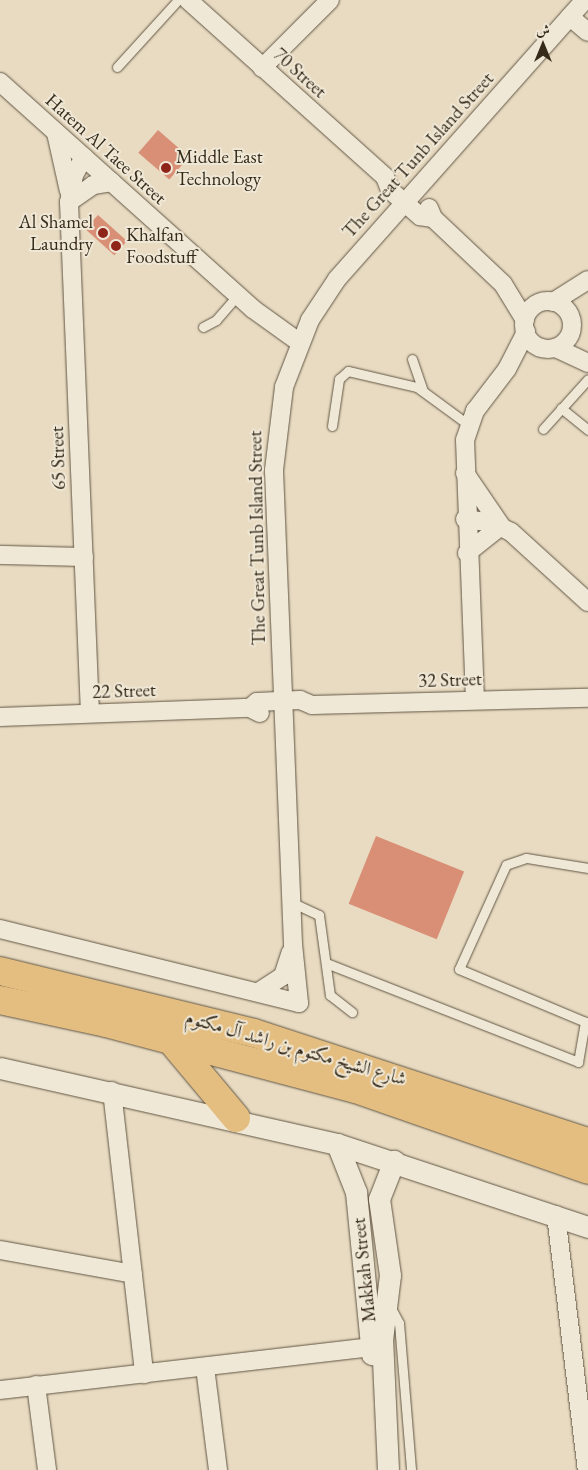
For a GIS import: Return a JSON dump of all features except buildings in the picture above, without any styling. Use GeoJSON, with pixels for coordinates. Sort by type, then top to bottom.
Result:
{"type":"FeatureCollection","features":[{"type":"Feature","properties":{"kind":"main road","name":"شارع الشيخ مكتوم بن راشد آل مكتوم"},"geometry":{"type":"LineString","coordinates":[[0,971],[254,1033],[588,1142]]}},
{"type":"Feature","properties":{"kind":"main road","name":"شارع الشيخ مكتوم بن راشد آل مكتوم"},"geometry":{"type":"LineString","coordinates":[[0,1000],[170,1039],[356,1090],[588,1170]]}},
{"type":"Feature","properties":{"kind":"main road"},"geometry":{"type":"LineString","coordinates":[[170,1039],[218,1102],[236,1118]]}},
{"type":"Feature","properties":{"kind":"street","name":"70 Street"},"geometry":{"type":"LineString","coordinates":[[188,0],[385,177],[388,187],[408,198],[423,217],[433,218],[503,284],[533,343],[588,363]]}},
{"type":"Feature","properties":{"kind":"street"},"geometry":{"type":"LineString","coordinates":[[267,72],[278,50],[288,47],[330,0]]}},
{"type":"Feature","properties":{"kind":"street"},"geometry":{"type":"LineString","coordinates":[[581,10],[588,32]]}},
{"type":"Feature","properties":{"kind":"street","name":"The Great Tunb Island Street"},"geometry":{"type":"LineString","coordinates":[[260,991],[299,1003],[292,944],[281,707],[274,450],[284,387],[300,342],[337,279],[408,198],[581,10]]}},
{"type":"Feature","properties":{"kind":"street","name":"Hatem Al Taee Street"},"geometry":{"type":"LineString","coordinates":[[0,82],[238,295],[300,342]]}},
{"type":"Feature","properties":{"kind":"street","name":"65 Street"},"geometry":{"type":"LineString","coordinates":[[56,133],[69,198],[90,713]]}},
{"type":"Feature","properties":{"kind":"street","name":"65 Street"},"geometry":{"type":"LineString","coordinates":[[69,198],[84,157]]}},
{"type":"Feature","properties":{"kind":"street"},"geometry":{"type":"LineString","coordinates":[[69,198],[93,185],[112,182]]}},
{"type":"Feature","properties":{"kind":"street"},"geometry":{"type":"LineString","coordinates":[[475,700],[463,469],[469,425],[483,398],[507,369],[525,326],[547,302],[588,282]]}},
{"type":"Feature","properties":{"kind":"street"},"geometry":{"type":"LineString","coordinates":[[507,369],[551,348],[571,323],[588,282]]}},
{"type":"Feature","properties":{"kind":"street","name":"70 Street"},"geometry":{"type":"LineString","coordinates":[[503,284],[547,302],[571,323]]}},
{"type":"Feature","properties":{"kind":"street"},"geometry":{"type":"LineString","coordinates":[[571,323],[588,359]]}},
{"type":"Feature","properties":{"kind":"street"},"geometry":{"type":"LineString","coordinates":[[463,469],[501,526],[588,602]]}},
{"type":"Feature","properties":{"kind":"street"},"geometry":{"type":"LineString","coordinates":[[465,519],[501,526]]}},
{"type":"Feature","properties":{"kind":"street"},"geometry":{"type":"LineString","coordinates":[[467,554],[501,526]]}},
{"type":"Feature","properties":{"kind":"street"},"geometry":{"type":"LineString","coordinates":[[0,555],[54,553],[61,547],[83,551]]}},
{"type":"Feature","properties":{"kind":"street","name":"32 Street"},"geometry":{"type":"LineString","coordinates":[[281,707],[305,711],[312,705],[588,698]]}},
{"type":"Feature","properties":{"kind":"street","name":"22 Street"},"geometry":{"type":"LineString","coordinates":[[0,718],[250,708],[258,713],[281,707]]}},
{"type":"Feature","properties":{"kind":"street"},"geometry":{"type":"LineString","coordinates":[[0,929],[260,991]]}},
{"type":"Feature","properties":{"kind":"street","name":"The Great Tunb Island Street"},"geometry":{"type":"LineString","coordinates":[[260,991],[283,976],[292,944]]}},
{"type":"Feature","properties":{"kind":"street"},"geometry":{"type":"LineString","coordinates":[[0,1068],[236,1118],[337,1144],[394,1160],[556,1215],[588,1228]]}},
{"type":"Feature","properties":{"kind":"street"},"geometry":{"type":"LineString","coordinates":[[112,1091],[144,1374]]}},
{"type":"Feature","properties":{"kind":"street","name":"Makkah Street"},"geometry":{"type":"LineString","coordinates":[[337,1144],[356,1192],[377,1347],[388,1470]]}},
{"type":"Feature","properties":{"kind":"street","name":"Makkah Street"},"geometry":{"type":"LineString","coordinates":[[377,1347],[389,1305],[390,1275],[379,1199],[394,1160]]}},
{"type":"Feature","properties":{"kind":"street"},"geometry":{"type":"LineString","coordinates":[[556,1215],[584,1423],[587,1470]]}},
{"type":"Feature","properties":{"kind":"street"},"geometry":{"type":"LineString","coordinates":[[0,1250],[133,1274]]}},
{"type":"Feature","properties":{"kind":"street"},"geometry":{"type":"LineString","coordinates":[[0,1390],[377,1347]]}},
{"type":"Feature","properties":{"kind":"street"},"geometry":{"type":"LineString","coordinates":[[205,1367],[218,1470]]}},
{"type":"Feature","properties":{"kind":"street"},"geometry":{"type":"LineString","coordinates":[[36,1385],[46,1470]]}},
{"type":"Feature","properties":{"kind":"lane"},"geometry":{"type":"LineString","coordinates":[[117,67],[178,0]]}},
{"type":"Feature","properties":{"kind":"lane"},"geometry":{"type":"LineString","coordinates":[[203,327],[216,320],[238,295]]}},
{"type":"Feature","properties":{"kind":"lane"},"geometry":{"type":"LineString","coordinates":[[412,360],[422,391]]}},
{"type":"Feature","properties":{"kind":"lane"},"geometry":{"type":"LineString","coordinates":[[332,426],[344,373],[422,391],[469,425]]}},
{"type":"Feature","properties":{"kind":"lane"},"geometry":{"type":"LineString","coordinates":[[543,429],[588,378]]}},
{"type":"Feature","properties":{"kind":"lane"},"geometry":{"type":"LineString","coordinates":[[562,408],[588,430]]}},
{"type":"Feature","properties":{"kind":"lane"},"geometry":{"type":"LineString","coordinates":[[326,963],[578,1062],[587,1022],[459,969],[506,865],[526,858],[588,868]]}},
{"type":"Feature","properties":{"kind":"lane"},"geometry":{"type":"LineString","coordinates":[[291,902],[319,916],[330,995],[352,1012]]}},
{"type":"Feature","properties":{"kind":"lane"},"geometry":{"type":"LineString","coordinates":[[556,1131],[588,1130]]}},
{"type":"Feature","properties":{"kind":"lane"},"geometry":{"type":"LineString","coordinates":[[389,1305],[399,1323],[411,1470]]}},
{"type":"Feature","properties":{"kind":"place","name":"Middle East Technology"},"geometry":{"type":"Point","coordinates":[166,168]}},
{"type":"Feature","properties":{"kind":"place","name":"Al Shamel Laundry"},"geometry":{"type":"Point","coordinates":[103,233]}},
{"type":"Feature","properties":{"kind":"place","name":"Khalfan Foodstuff"},"geometry":{"type":"Point","coordinates":[116,246]}}]}
